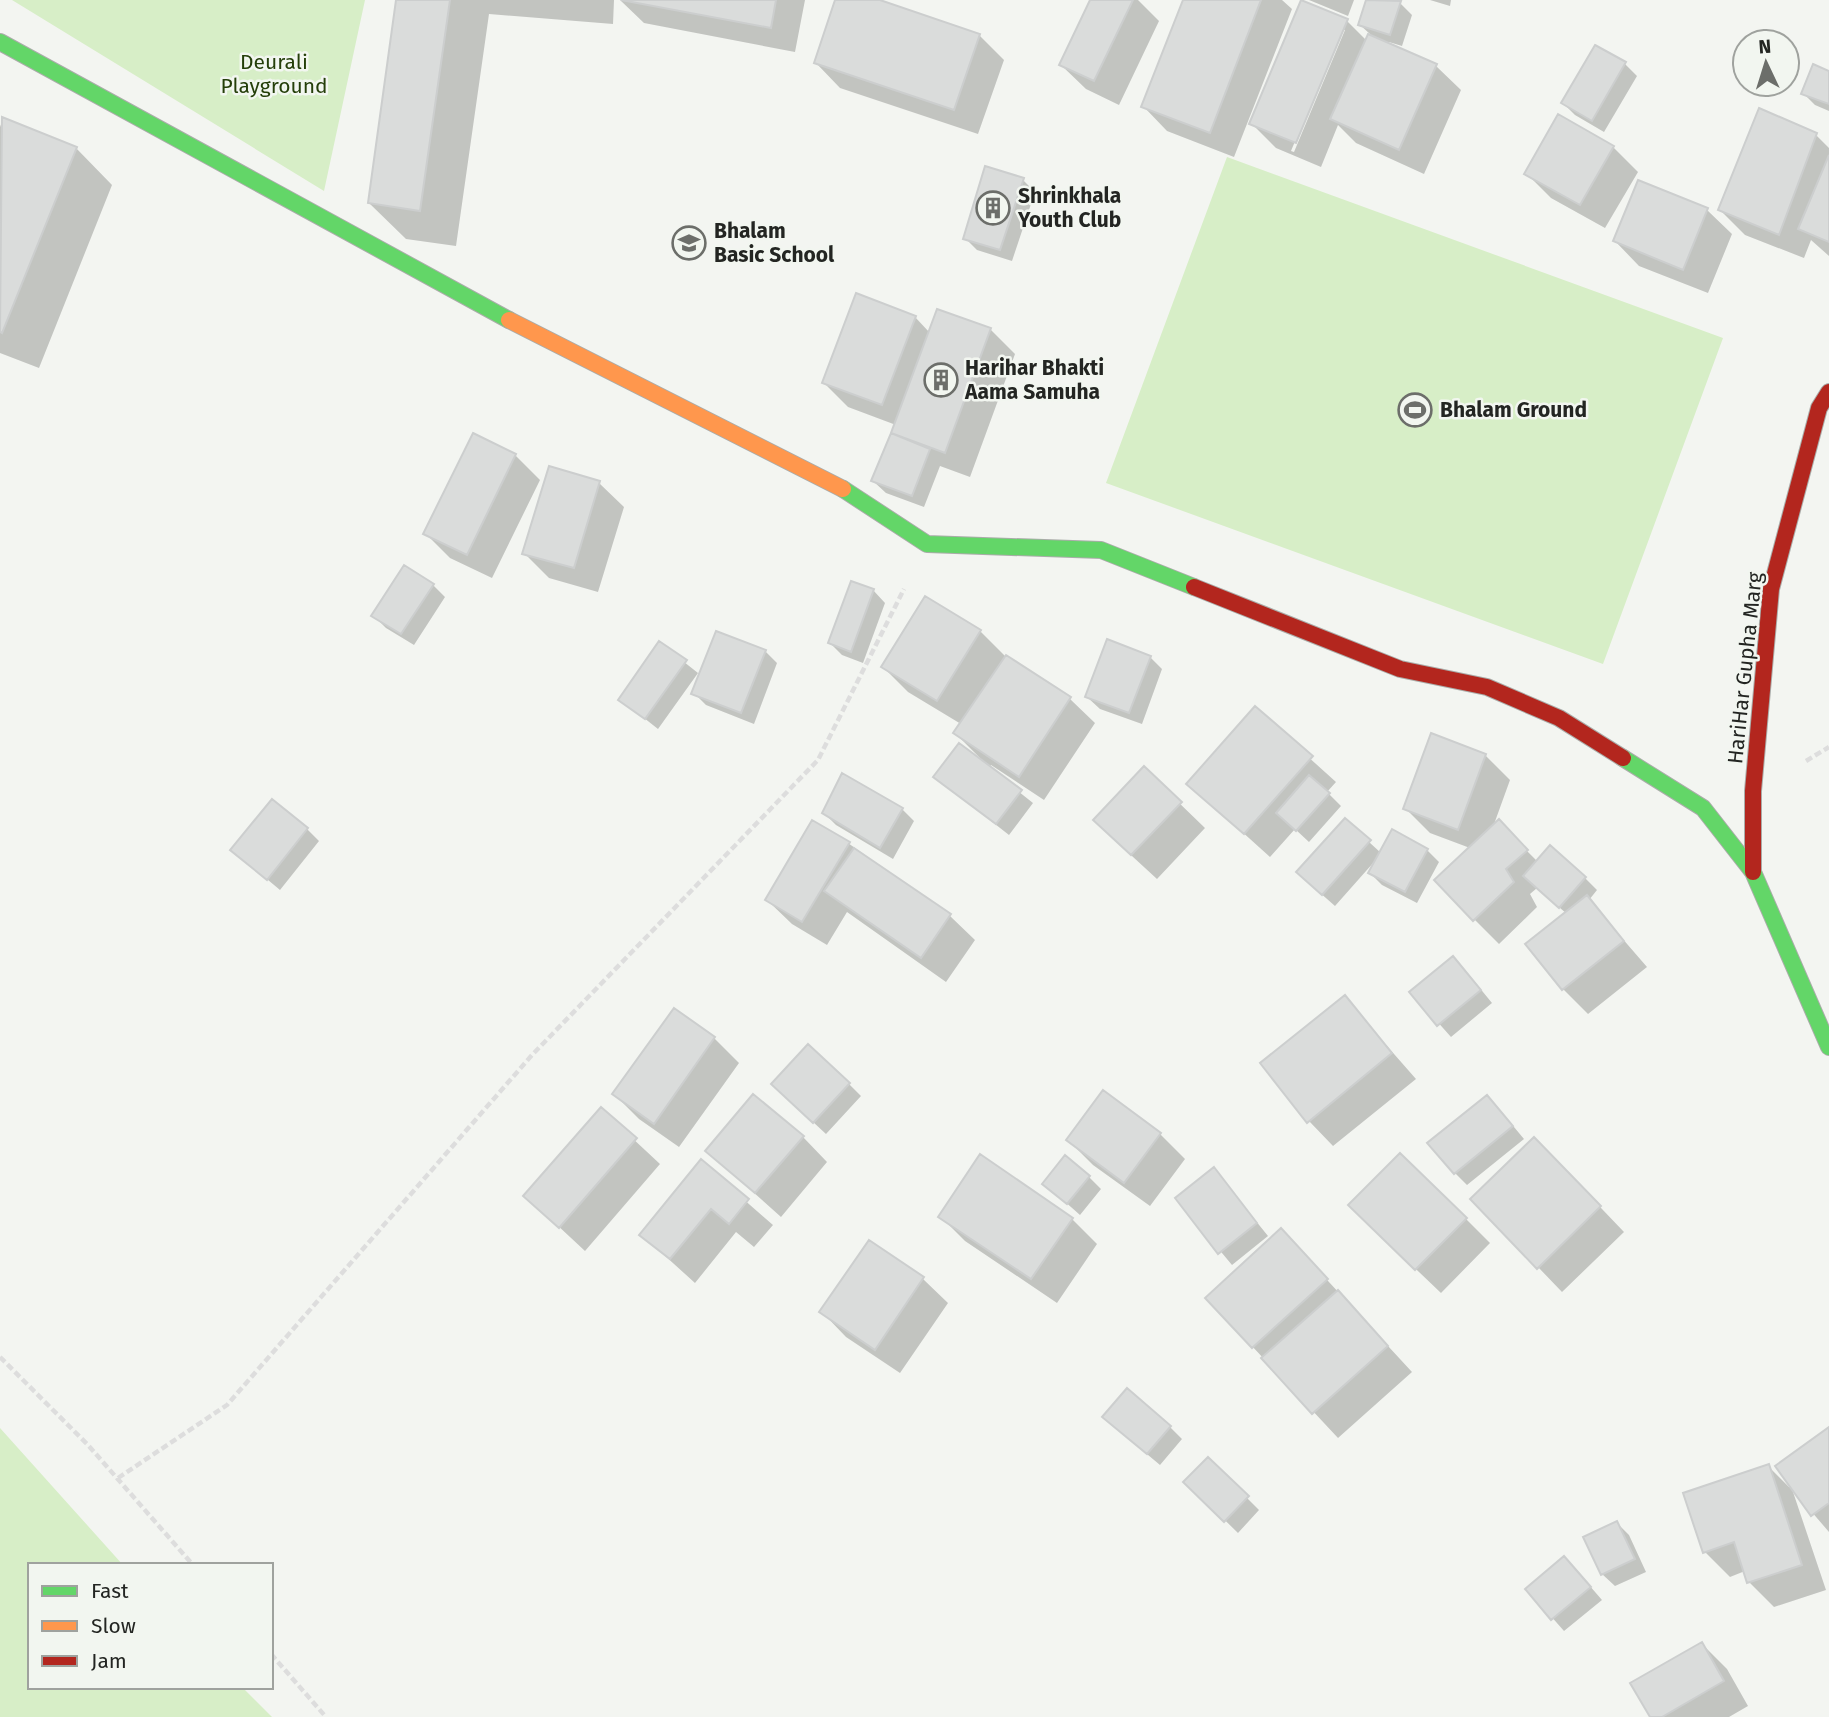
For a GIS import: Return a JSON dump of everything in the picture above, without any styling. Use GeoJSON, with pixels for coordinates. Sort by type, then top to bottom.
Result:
{"type":"FeatureCollection","features":[{"type":"Feature","properties":{"kind":"main road"},"geometry":{"type":"LineString","coordinates":[[0,42],[496,313],[826,478],[927,544],[1101,550],[1400,669],[1487,687],[1559,718],[1703,808],[1753,872],[1829,1047]]}},
{"type":"Feature","properties":{"kind":"main road","name":"HariHar Gupha Marg"},"geometry":{"type":"LineString","coordinates":[[1753,872],[1753,791],[1771,589],[1819,408],[1829,392]]}},
{"type":"Feature","properties":{"kind":"path"},"geometry":{"type":"LineString","coordinates":[[118,1478],[228,1405],[532,1055],[818,760],[927,544]]}},
{"type":"Feature","properties":{"kind":"path"},"geometry":{"type":"LineString","coordinates":[[0,1357],[118,1478],[191,1563]]}},
{"type":"Feature","properties":{"kind":"path"},"geometry":{"type":"LineString","coordinates":[[273,1656],[326,1717]]}},
{"type":"Feature","properties":{"kind":"green space","name":"Deurali Playground"},"geometry":{"type":"Polygon","coordinates":[[[12,0],[365,0],[324,191],[12,0]]]}},
{"type":"Feature","properties":{"kind":"green space","name":"Bhalam Ground"},"geometry":{"type":"Polygon","coordinates":[[[1227,157],[1723,338],[1603,664],[1106,483],[1227,157]]]}},
{"type":"Feature","properties":{"kind":"green space"},"geometry":{"type":"Polygon","coordinates":[[[0,1428],[121,1563],[28,1563],[28,1689],[244,1689],[272,1717],[0,1717],[0,1428]]]}},
{"type":"Feature","properties":{"kind":"building"},"geometry":{"type":"Polygon","coordinates":[[[396,0],[450,0],[420,211],[368,203],[396,0]]]}},
{"type":"Feature","properties":{"kind":"building"},"geometry":{"type":"Polygon","coordinates":[[[621,0],[776,0],[771,28],[621,0]]]}},
{"type":"Feature","properties":{"kind":"building"},"geometry":{"type":"Polygon","coordinates":[[[835,0],[880,0],[980,34],[954,110],[814,63],[835,0]]]}},
{"type":"Feature","properties":{"kind":"building"},"geometry":{"type":"Polygon","coordinates":[[[1090,0],[1133,0],[1094,81],[1059,65],[1090,0]]]}},
{"type":"Feature","properties":{"kind":"building"},"geometry":{"type":"Polygon","coordinates":[[[1183,0],[1261,0],[1210,133],[1141,107],[1183,0]]]}},
{"type":"Feature","properties":{"kind":"building"},"geometry":{"type":"Polygon","coordinates":[[[1301,0],[1348,19],[1296,143],[1249,124],[1301,0]]]}},
{"type":"Feature","properties":{"kind":"building"},"geometry":{"type":"Polygon","coordinates":[[[1366,0],[1401,1],[1390,35],[1358,25],[1366,0]]]}},
{"type":"Feature","properties":{"kind":"building"},"geometry":{"type":"Polygon","coordinates":[[[1368,34],[1437,64],[1399,150],[1330,119],[1368,34]]]}},
{"type":"Feature","properties":{"kind":"building"},"geometry":{"type":"Polygon","coordinates":[[[1595,45],[1626,62],[1592,121],[1561,103],[1595,45]]]}},
{"type":"Feature","properties":{"kind":"building"},"geometry":{"type":"Polygon","coordinates":[[[1813,64],[1829,71],[1829,104],[1801,94],[1813,64]]]}},
{"type":"Feature","properties":{"kind":"building"},"geometry":{"type":"Polygon","coordinates":[[[1759,108],[1817,133],[1779,235],[1718,210],[1759,108]]]}},
{"type":"Feature","properties":{"kind":"building"},"geometry":{"type":"Polygon","coordinates":[[[1558,114],[1614,146],[1580,205],[1524,174],[1558,114]]]}},
{"type":"Feature","properties":{"kind":"building"},"geometry":{"type":"Polygon","coordinates":[[[2,117],[77,147],[2,333],[0,332],[2,117]]]}},
{"type":"Feature","properties":{"kind":"building"},"geometry":{"type":"Polygon","coordinates":[[[1829,155],[1829,242],[1798,229],[1829,155]]]}},
{"type":"Feature","properties":{"kind":"building","name":"Shrinkhala Youth Club"},"geometry":{"type":"Polygon","coordinates":[[[985,166],[1024,178],[1000,250],[963,239],[985,166]]]}},
{"type":"Feature","properties":{"kind":"building"},"geometry":{"type":"Polygon","coordinates":[[[1638,180],[1708,208],[1683,270],[1613,241],[1638,180]]]}},
{"type":"Feature","properties":{"kind":"building"},"geometry":{"type":"Polygon","coordinates":[[[856,293],[916,316],[882,405],[822,383],[856,293]]]}},
{"type":"Feature","properties":{"kind":"building","name":"Harihar Bhakti Aama Samuha"},"geometry":{"type":"Polygon","coordinates":[[[937,309],[991,328],[945,453],[891,433],[937,309]]]}},
{"type":"Feature","properties":{"kind":"building"},"geometry":{"type":"Polygon","coordinates":[[[473,433],[516,454],[467,555],[423,534],[473,433]]]}},
{"type":"Feature","properties":{"kind":"building"},"geometry":{"type":"Polygon","coordinates":[[[891,433],[930,449],[912,496],[871,481],[891,433]]]}},
{"type":"Feature","properties":{"kind":"building"},"geometry":{"type":"Polygon","coordinates":[[[549,466],[600,481],[574,568],[522,554],[549,466]]]}},
{"type":"Feature","properties":{"kind":"building"},"geometry":{"type":"Polygon","coordinates":[[[404,565],[434,584],[401,634],[371,616],[404,565]]]}},
{"type":"Feature","properties":{"kind":"building"},"geometry":{"type":"Polygon","coordinates":[[[851,581],[874,589],[851,652],[828,643],[851,581]]]}},
{"type":"Feature","properties":{"kind":"building"},"geometry":{"type":"Polygon","coordinates":[[[925,596],[981,630],[937,701],[881,667],[925,596]]]}},
{"type":"Feature","properties":{"kind":"building"},"geometry":{"type":"Polygon","coordinates":[[[716,631],[766,650],[741,713],[691,694],[716,631]]]}},
{"type":"Feature","properties":{"kind":"building"},"geometry":{"type":"Polygon","coordinates":[[[1107,639],[1151,656],[1129,713],[1085,697],[1107,639]]]}},
{"type":"Feature","properties":{"kind":"building"},"geometry":{"type":"Polygon","coordinates":[[[659,641],[687,660],[645,719],[618,700],[659,641]]]}},
{"type":"Feature","properties":{"kind":"building"},"geometry":{"type":"Polygon","coordinates":[[[1006,655],[1071,697],[1019,777],[953,733],[1006,655]]]}},
{"type":"Feature","properties":{"kind":"building"},"geometry":{"type":"Polygon","coordinates":[[[1255,706],[1313,756],[1244,834],[1186,784],[1255,706]]]}},
{"type":"Feature","properties":{"kind":"building"},"geometry":{"type":"Polygon","coordinates":[[[1431,733],[1486,754],[1458,830],[1403,809],[1431,733]]]}},
{"type":"Feature","properties":{"kind":"building"},"geometry":{"type":"Polygon","coordinates":[[[959,743],[1022,790],[996,824],[933,777],[959,743]]]}},
{"type":"Feature","properties":{"kind":"building"},"geometry":{"type":"Polygon","coordinates":[[[1144,766],[1182,802],[1131,855],[1093,820],[1144,766]]]}},
{"type":"Feature","properties":{"kind":"building"},"geometry":{"type":"Polygon","coordinates":[[[842,773],[903,808],[880,848],[822,813],[842,773]]]}},
{"type":"Feature","properties":{"kind":"building"},"geometry":{"type":"Polygon","coordinates":[[[1309,775],[1330,793],[1296,831],[1276,813],[1309,775]]]}},
{"type":"Feature","properties":{"kind":"building"},"geometry":{"type":"Polygon","coordinates":[[[272,799],[308,828],[267,880],[230,850],[272,799]]]}},
{"type":"Feature","properties":{"kind":"building"},"geometry":{"type":"Polygon","coordinates":[[[1345,818],[1371,840],[1322,895],[1296,872],[1345,818]]]}},
{"type":"Feature","properties":{"kind":"building"},"geometry":{"type":"Polygon","coordinates":[[[1499,819],[1528,850],[1506,869],[1514,882],[1473,921],[1434,880],[1499,819]]]}},
{"type":"Feature","properties":{"kind":"building"},"geometry":{"type":"Polygon","coordinates":[[[812,820],[850,842],[802,922],[765,900],[812,820]]]}},
{"type":"Feature","properties":{"kind":"building"},"geometry":{"type":"Polygon","coordinates":[[[1392,829],[1428,849],[1405,892],[1368,873],[1392,829]]]}},
{"type":"Feature","properties":{"kind":"building"},"geometry":{"type":"Polygon","coordinates":[[[1550,845],[1586,877],[1559,908],[1523,876],[1550,845]]]}},
{"type":"Feature","properties":{"kind":"building"},"geometry":{"type":"Polygon","coordinates":[[[854,848],[951,914],[921,958],[824,891],[854,848]]]}},
{"type":"Feature","properties":{"kind":"building"},"geometry":{"type":"Polygon","coordinates":[[[1587,895],[1624,941],[1562,990],[1525,944],[1587,895]]]}},
{"type":"Feature","properties":{"kind":"building"},"geometry":{"type":"Polygon","coordinates":[[[1453,956],[1481,990],[1437,1026],[1409,992],[1453,956]]]}},
{"type":"Feature","properties":{"kind":"building"},"geometry":{"type":"Polygon","coordinates":[[[1345,995],[1392,1053],[1307,1123],[1260,1063],[1345,995]]]}},
{"type":"Feature","properties":{"kind":"building"},"geometry":{"type":"Polygon","coordinates":[[[674,1008],[715,1037],[654,1124],[612,1094],[674,1008]]]}},
{"type":"Feature","properties":{"kind":"building"},"geometry":{"type":"Polygon","coordinates":[[[808,1044],[850,1083],[813,1123],[771,1084],[808,1044]]]}},
{"type":"Feature","properties":{"kind":"building"},"geometry":{"type":"Polygon","coordinates":[[[1103,1090],[1161,1133],[1124,1183],[1066,1140],[1103,1090]]]}},
{"type":"Feature","properties":{"kind":"building"},"geometry":{"type":"Polygon","coordinates":[[[753,1094],[804,1136],[755,1193],[705,1151],[753,1094]]]}},
{"type":"Feature","properties":{"kind":"building"},"geometry":{"type":"Polygon","coordinates":[[[1487,1095],[1513,1126],[1454,1174],[1427,1143],[1487,1095]]]}},
{"type":"Feature","properties":{"kind":"building"},"geometry":{"type":"Polygon","coordinates":[[[601,1107],[637,1138],[559,1228],[523,1196],[601,1107]]]}},
{"type":"Feature","properties":{"kind":"building"},"geometry":{"type":"Polygon","coordinates":[[[1534,1137],[1601,1206],[1537,1269],[1470,1199],[1534,1137]]]}},
{"type":"Feature","properties":{"kind":"building"},"geometry":{"type":"Polygon","coordinates":[[[1400,1153],[1467,1218],[1415,1270],[1348,1205],[1400,1153]]]}},
{"type":"Feature","properties":{"kind":"building"},"geometry":{"type":"Polygon","coordinates":[[[980,1154],[1073,1218],[1031,1279],[938,1217],[980,1154]]]}},
{"type":"Feature","properties":{"kind":"building"},"geometry":{"type":"Polygon","coordinates":[[[1065,1155],[1090,1176],[1067,1204],[1042,1184],[1065,1155]]]}},
{"type":"Feature","properties":{"kind":"building"},"geometry":{"type":"Polygon","coordinates":[[[701,1159],[749,1199],[729,1224],[711,1209],[670,1259],[639,1235],[701,1159]]]}},
{"type":"Feature","properties":{"kind":"building"},"geometry":{"type":"Polygon","coordinates":[[[1214,1167],[1257,1223],[1218,1254],[1175,1198],[1214,1167]]]}},
{"type":"Feature","properties":{"kind":"building"},"geometry":{"type":"Polygon","coordinates":[[[1281,1228],[1328,1279],[1252,1348],[1205,1298],[1281,1228]]]}},
{"type":"Feature","properties":{"kind":"building"},"geometry":{"type":"Polygon","coordinates":[[[869,1240],[924,1277],[875,1350],[819,1312],[869,1240]]]}},
{"type":"Feature","properties":{"kind":"building"},"geometry":{"type":"Polygon","coordinates":[[[1338,1290],[1388,1346],[1312,1414],[1261,1358],[1338,1290]]]}},
{"type":"Feature","properties":{"kind":"building"},"geometry":{"type":"Polygon","coordinates":[[[1127,1388],[1171,1426],[1147,1454],[1102,1417],[1127,1388]]]}},
{"type":"Feature","properties":{"kind":"building"},"geometry":{"type":"Polygon","coordinates":[[[1829,1427],[1829,1503],[1811,1516],[1775,1466],[1829,1427]]]}},
{"type":"Feature","properties":{"kind":"building"},"geometry":{"type":"Polygon","coordinates":[[[1208,1457],[1249,1496],[1224,1522],[1183,1482],[1208,1457]]]}},
{"type":"Feature","properties":{"kind":"building"},"geometry":{"type":"Polygon","coordinates":[[[1769,1464],[1802,1565],[1747,1583],[1734,1542],[1703,1553],[1683,1493],[1769,1464]]]}},
{"type":"Feature","properties":{"kind":"building"},"geometry":{"type":"Polygon","coordinates":[[[1617,1521],[1635,1559],[1601,1575],[1583,1537],[1617,1521]]]}},
{"type":"Feature","properties":{"kind":"building"},"geometry":{"type":"Polygon","coordinates":[[[1564,1556],[1591,1587],[1551,1620],[1525,1589],[1564,1556]]]}},
{"type":"Feature","properties":{"kind":"building"},"geometry":{"type":"Polygon","coordinates":[[[1702,1642],[1724,1681],[1662,1717],[1650,1717],[1630,1683],[1702,1642]]]}},
{"type":"Feature","properties":{"kind":"traffic: fast"},"geometry":{"type":"LineString","coordinates":[[0,42],[509,320]]}},
{"type":"Feature","properties":{"kind":"traffic: fast"},"geometry":{"type":"LineString","coordinates":[[843,489],[927,544],[1101,550],[1194,587]]}},
{"type":"Feature","properties":{"kind":"traffic: fast"},"geometry":{"type":"LineString","coordinates":[[1623,758],[1703,808],[1753,872],[1829,1047]]}},
{"type":"Feature","properties":{"kind":"traffic: slow"},"geometry":{"type":"LineString","coordinates":[[509,320],[843,489]]}},
{"type":"Feature","properties":{"kind":"traffic: jam"},"geometry":{"type":"LineString","coordinates":[[1753,872],[1753,791],[1771,589],[1819,408],[1829,392]]}},
{"type":"Feature","properties":{"kind":"traffic: jam"},"geometry":{"type":"LineString","coordinates":[[1194,587],[1400,669],[1487,687],[1559,718],[1623,758]]}},
{"type":"Feature","properties":{"kind":"place","name":"Shrinkhala Youth Club"},"geometry":{"type":"Point","coordinates":[993,208]}},
{"type":"Feature","properties":{"kind":"place","name":"Bhalam Basic School"},"geometry":{"type":"Point","coordinates":[689,243]}},
{"type":"Feature","properties":{"kind":"place","name":"Harihar Bhakti Aama Samuha"},"geometry":{"type":"Point","coordinates":[941,380]}},
{"type":"Feature","properties":{"kind":"place","name":"Bhalam Ground"},"geometry":{"type":"Point","coordinates":[1415,410]}}]}
